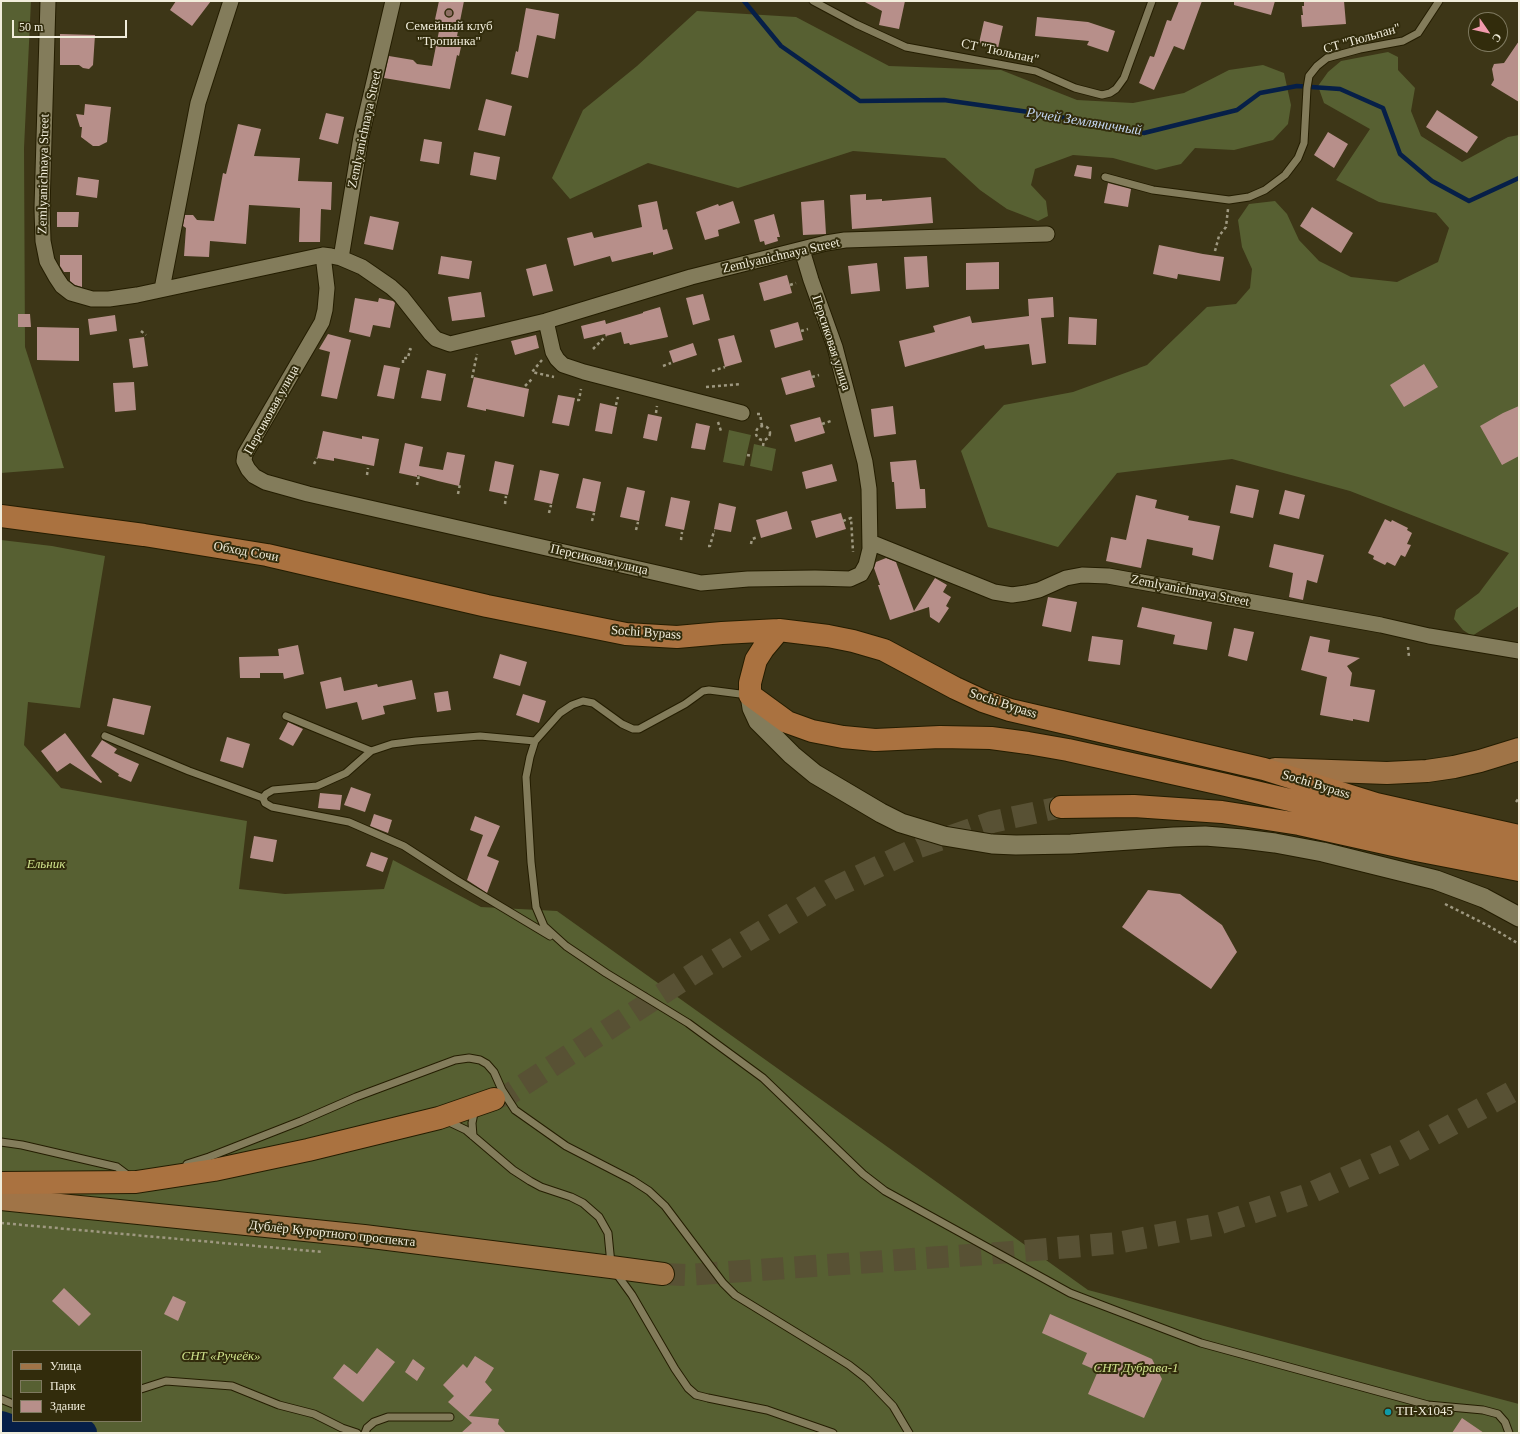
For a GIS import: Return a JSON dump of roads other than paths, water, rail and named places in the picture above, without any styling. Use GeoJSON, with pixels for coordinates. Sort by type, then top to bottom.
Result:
{"type":"FeatureCollection","features":[{"type":"Feature","properties":{"kind":"highway","name":"Обход Сочи"},"geometry":{"type":"LineString","coordinates":[[7,516],[144,535],[267,555],[487,606],[626,634],[677,637],[779,630]]}},
{"type":"Feature","properties":{"kind":"highway"},"geometry":{"type":"LineString","coordinates":[[779,630],[756,660],[750,683],[750,695],[787,722],[819,733],[843,738],[875,740],[940,737],[991,738],[1035,744],[1226,785],[1519,854]]}},
{"type":"Feature","properties":{"kind":"highway","name":"Sochi Bypass"},"geometry":{"type":"LineString","coordinates":[[779,630],[828,636],[853,641],[884,650],[955,688],[983,701],[1010,710],[1264,769],[1376,804],[1519,836]]}},
{"type":"Feature","properties":{"kind":"highway"},"geometry":{"type":"LineString","coordinates":[[1061,807],[1134,806],[1214,811],[1299,824],[1416,850],[1519,870]]}},
{"type":"Feature","properties":{"kind":"highway"},"geometry":{"type":"LineString","coordinates":[[1,1183],[136,1182],[214,1170],[308,1150],[440,1118],[485,1102]]}},
{"type":"Feature","properties":{"kind":"main road"},"geometry":{"type":"LineString","coordinates":[[1264,769],[1388,774],[1427,771],[1467,764],[1519,749]]}},
{"type":"Feature","properties":{"kind":"main road","name":"Дублёр Курортного проспекта"},"geometry":{"type":"LineString","coordinates":[[1,1199],[232,1224],[364,1236],[663,1274]]}},
{"type":"Feature","properties":{"kind":"street","name":"Zemlyanichnaya Street"},"geometry":{"type":"LineString","coordinates":[[48,1],[42,208],[43,241],[47,261],[62,286],[71,293],[92,299],[137,294],[323,255],[341,258],[362,267],[391,287],[401,296],[431,334],[442,342],[450,344],[546,320],[691,277],[826,243],[845,240],[1047,234]]}},
{"type":"Feature","properties":{"kind":"street"},"geometry":{"type":"LineString","coordinates":[[162,289],[198,103],[231,1]]}},
{"type":"Feature","properties":{"kind":"street","name":"Zemlyanichnaya Street"},"geometry":{"type":"LineString","coordinates":[[341,258],[361,137],[393,1]]}},
{"type":"Feature","properties":{"kind":"street","name":"Персиковая улица"},"geometry":{"type":"LineString","coordinates":[[323,255],[327,288],[325,310],[322,322],[244,454],[244,461],[254,476],[265,482],[308,494],[701,583],[748,579],[850,579],[860,574],[866,565],[870,549],[869,489],[865,462],[835,347],[802,250]]}},
{"type":"Feature","properties":{"kind":"street"},"geometry":{"type":"LineString","coordinates":[[546,320],[554,352],[557,359],[563,365],[579,371],[742,413]]}},
{"type":"Feature","properties":{"kind":"street","name":"Zemlyanichnaya Street"},"geometry":{"type":"LineString","coordinates":[[870,542],[994,592],[1012,595],[1039,590],[1066,578],[1082,575],[1108,576],[1381,625],[1429,636],[1519,651]]}},
{"type":"Feature","properties":{"kind":"street"},"geometry":{"type":"LineString","coordinates":[[750,695],[752,708],[758,721],[792,755],[815,774],[881,813],[901,823],[925,831],[965,841],[1016,845],[1071,844],[1205,836],[1275,843],[1323,852],[1436,880],[1484,898],[1519,917]]}},
{"type":"Feature","properties":{"kind":"lane","name":"СТ \"Тюльпан\""},"geometry":{"type":"LineString","coordinates":[[813,1],[856,24],[906,47],[1036,71],[1075,88],[1102,95],[1110,93],[1116,89],[1124,78],[1152,1]]}},
{"type":"Feature","properties":{"kind":"lane","name":"СТ \"Тюльпан\""},"geometry":{"type":"LineString","coordinates":[[1105,177],[1153,190],[1229,200],[1249,197],[1265,190],[1285,175],[1298,158],[1304,143],[1309,76],[1317,66],[1327,58],[1360,49],[1403,41],[1418,33],[1439,1]]}},
{"type":"Feature","properties":{"kind":"lane"},"geometry":{"type":"LineString","coordinates":[[566,946],[544,926],[536,907],[531,862],[526,777],[535,741],[560,713],[572,705],[583,701],[594,703],[622,724],[633,729],[639,728],[685,704],[703,691],[716,690],[750,695]]}},
{"type":"Feature","properties":{"kind":"lane"},"geometry":{"type":"LineString","coordinates":[[286,716],[371,751]]}},
{"type":"Feature","properties":{"kind":"lane"},"geometry":{"type":"LineString","coordinates":[[105,736],[189,771],[263,798],[265,803],[272,807],[349,822],[404,846],[688,1023],[763,1078],[863,1174],[885,1191],[1070,1293],[1201,1343],[1428,1405],[1482,1410],[1498,1414],[1505,1422],[1509,1433]]}},
{"type":"Feature","properties":{"kind":"lane"},"geometry":{"type":"LineString","coordinates":[[263,798],[266,794],[273,790],[317,786],[346,773],[371,751],[392,744],[480,736],[535,741]]}},
{"type":"Feature","properties":{"kind":"lane"},"geometry":{"type":"LineString","coordinates":[[1,1142],[22,1145],[117,1166],[136,1182],[209,1157],[301,1121],[356,1097],[455,1060],[469,1058],[480,1060],[487,1064],[494,1072],[502,1090],[515,1110],[566,1146],[632,1180],[649,1192],[665,1206],[723,1283],[734,1295],[828,1352],[861,1374],[893,1406],[909,1433]]}},
{"type":"Feature","properties":{"kind":"lane"},"geometry":{"type":"LineString","coordinates":[[473,1136],[472,1123],[485,1102]]}},
{"type":"Feature","properties":{"kind":"lane"},"geometry":{"type":"LineString","coordinates":[[440,1118],[462,1128],[513,1170],[530,1181],[541,1187],[571,1197],[583,1203],[599,1217],[608,1233],[611,1267],[632,1295],[674,1369],[688,1388],[696,1395],[767,1410],[833,1433]]}},
{"type":"Feature","properties":{"kind":"lane"},"geometry":{"type":"LineString","coordinates":[[142,1389],[166,1381],[232,1386],[279,1405],[314,1414],[342,1428],[357,1433]]}},
{"type":"Feature","properties":{"kind":"lane"},"geometry":{"type":"LineString","coordinates":[[1,1399],[12,1404]]}},
{"type":"Feature","properties":{"kind":"lane"},"geometry":{"type":"LineString","coordinates":[[365,1433],[367,1428],[374,1422],[388,1417],[450,1417]]}},
{"type":"Feature","properties":{"kind":"waterway","name":"Ручей Земляничный"},"geometry":{"type":"LineString","coordinates":[[744,1],[781,46],[860,101],[944,100],[1050,115],[1144,133],[1237,110],[1260,93],[1297,86],[1340,89],[1383,108],[1400,154],[1432,181],[1469,201],[1519,178]]}},
{"type":"Feature","properties":{"kind":"waterway"},"geometry":{"type":"LineString","coordinates":[[1,1425],[22,1432],[65,1430],[83,1433]]}},
{"type":"Feature","properties":{"kind":"tunnel"},"geometry":{"type":"LineString","coordinates":[[494,1099],[511,1093],[697,971],[832,889],[919,847],[992,822],[1061,807]]}},
{"type":"Feature","properties":{"kind":"tunnel"},"geometry":{"type":"LineString","coordinates":[[663,1274],[687,1275],[1117,1243],[1218,1224],[1306,1195],[1400,1153],[1519,1088]]}},
{"type":"Feature","properties":{"kind":"place","name":"Семейный клуб \"Тропинка\""},"geometry":{"type":"Point","coordinates":[449,13]}},
{"type":"Feature","properties":{"kind":"place","name":"ТП-Х1045"},"geometry":{"type":"Point","coordinates":[1388,1412]}},
{"type":"Feature","properties":{"kind":"park label","name":"Ельник"},"geometry":{"type":"Point","coordinates":[46,865]}},
{"type":"Feature","properties":{"kind":"park label","name":"СНТ «Ручеёк»"},"geometry":{"type":"Point","coordinates":[221,1357]}},
{"type":"Feature","properties":{"kind":"park label","name":"СНТ Дубрава-1"},"geometry":{"type":"Point","coordinates":[1136,1369]}}]}
